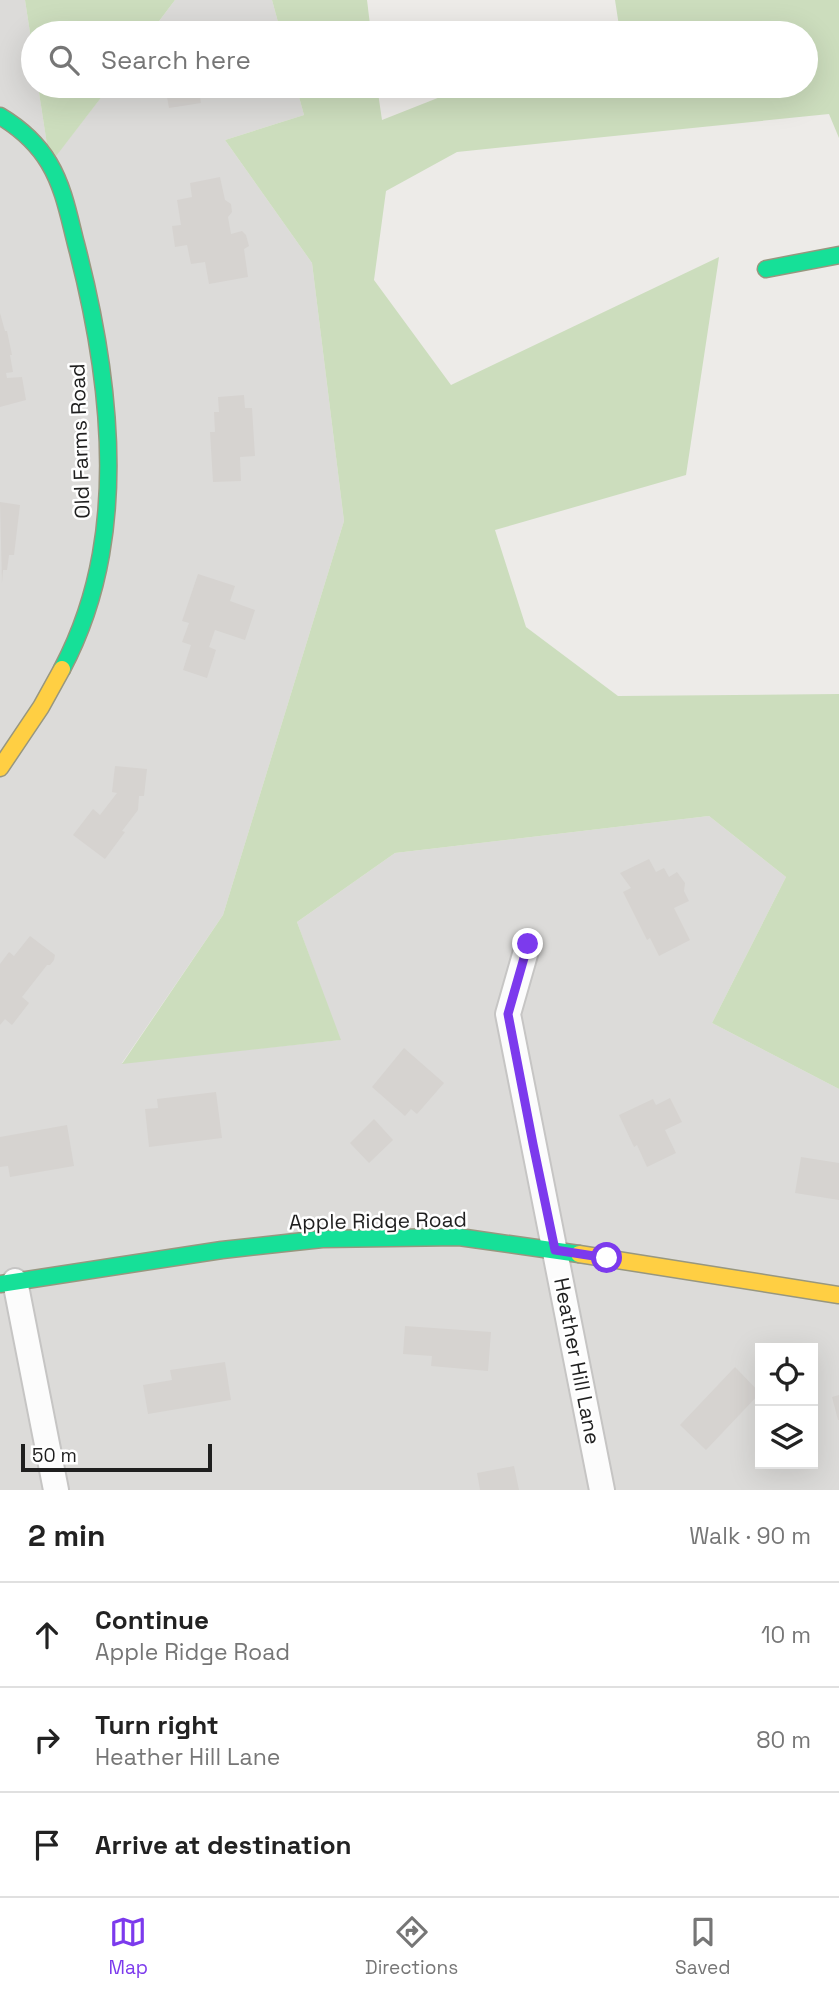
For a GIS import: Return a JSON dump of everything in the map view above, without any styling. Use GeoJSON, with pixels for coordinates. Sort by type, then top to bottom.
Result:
{"type":"FeatureCollection","features":[{"type":"Feature","properties":{"kind":"street","name":"Old Farms Road"},"geometry":{"type":"LineString","coordinates":[[0,117],[17,126],[35,144],[50,164],[64,200],[79,254],[96,339],[104,407],[107,492],[103,544],[92,595],[75,644],[52,691],[0,768]]}},
{"type":"Feature","properties":{"kind":"street"},"geometry":{"type":"LineString","coordinates":[[766,269],[839,255]]}},
{"type":"Feature","properties":{"kind":"street","name":"Heather Hill Lane"},"geometry":{"type":"LineString","coordinates":[[528,944],[508,1014],[602,1490]]}},
{"type":"Feature","properties":{"kind":"street","name":"Apple Ridge Road"},"geometry":{"type":"LineString","coordinates":[[7,1282],[209,1252],[322,1239],[459,1237],[839,1295]]}},
{"type":"Feature","properties":{"kind":"street"},"geometry":{"type":"LineString","coordinates":[[7,1282],[56,1490]]}},
{"type":"Feature","properties":{"kind":"shaded area"},"geometry":{"type":"Polygon","coordinates":[[[0,0],[25,0],[28,21],[21,21],[21,98],[40,98],[50,163],[101,98],[299,98],[304,115],[225,140],[312,263],[344,521],[223,915],[122,1063],[340,1040],[297,922],[395,853],[709,816],[786,877],[712,1023],[839,1089],[839,1490],[0,1490],[0,0]]]}},
{"type":"Feature","properties":{"kind":"shaded area"},"geometry":{"type":"Polygon","coordinates":[[[175,0],[272,0],[278,21],[159,21],[175,0]]]}},
{"type":"Feature","properties":{"kind":"green space"},"geometry":{"type":"Polygon","coordinates":[[[25,0],[175,0],[159,21],[28,21],[25,0]]]}},
{"type":"Feature","properties":{"kind":"green space"},"geometry":{"type":"Polygon","coordinates":[[[272,0],[367,0],[370,21],[278,21],[272,0]]]}},
{"type":"Feature","properties":{"kind":"green space"},"geometry":{"type":"Polygon","coordinates":[[[615,0],[839,0],[839,138],[829,114],[457,152],[386,191],[374,280],[451,385],[719,257],[686,475],[495,530],[526,627],[618,696],[839,694],[839,1089],[712,1023],[786,877],[709,816],[395,853],[297,922],[341,1040],[122,1064],[223,915],[344,521],[312,263],[225,140],[304,115],[299,98],[379,98],[382,120],[438,98],[818,98],[818,21],[618,21],[615,0]]]}},
{"type":"Feature","properties":{"kind":"green space"},"geometry":{"type":"Polygon","coordinates":[[[40,98],[101,98],[50,164],[40,98]]]}},
{"type":"Feature","properties":{"kind":"building"},"geometry":{"type":"Polygon","coordinates":[[[167,98],[200,98],[201,103],[169,108],[167,98]]]}},
{"type":"Feature","properties":{"kind":"building"},"geometry":{"type":"Polygon","coordinates":[[[220,177],[225,200],[231,204],[232,212],[228,217],[231,234],[242,231],[246,235],[249,246],[244,249],[248,277],[209,284],[205,262],[191,264],[187,245],[175,247],[172,226],[181,225],[177,200],[192,197],[190,183],[220,177]]]}},
{"type":"Feature","properties":{"kind":"building"},"geometry":{"type":"Polygon","coordinates":[[[0,313],[12,355],[13,372],[6,373],[7,378],[22,377],[26,400],[0,407],[0,313]]]}},
{"type":"Feature","properties":{"kind":"building"},"geometry":{"type":"Polygon","coordinates":[[[244,395],[245,408],[252,408],[255,456],[240,457],[241,481],[213,482],[210,432],[215,432],[214,412],[219,412],[218,397],[244,395]]]}},
{"type":"Feature","properties":{"kind":"building"},"geometry":{"type":"Polygon","coordinates":[[[0,502],[20,505],[14,555],[9,555],[7,570],[3,570],[2,583],[0,502]]]}},
{"type":"Feature","properties":{"kind":"building"},"geometry":{"type":"Polygon","coordinates":[[[198,574],[235,586],[230,601],[255,610],[245,640],[215,630],[209,647],[216,650],[207,678],[183,670],[191,645],[182,642],[189,623],[182,621],[198,574]]]}},
{"type":"Feature","properties":{"kind":"building"},"geometry":{"type":"Polygon","coordinates":[[[115,766],[147,769],[144,796],[139,796],[138,810],[105,859],[73,835],[93,809],[100,815],[117,793],[112,792],[115,766]]]}},
{"type":"Feature","properties":{"kind":"building"},"geometry":{"type":"Polygon","coordinates":[[[649,859],[656,872],[664,868],[669,877],[677,872],[685,883],[684,891],[689,901],[674,908],[690,940],[659,956],[650,938],[647,940],[623,892],[631,888],[620,873],[649,859]]]}},
{"type":"Feature","properties":{"kind":"building"},"geometry":{"type":"Polygon","coordinates":[[[30,936],[55,955],[54,960],[22,997],[29,1003],[12,1025],[5,1019],[0,1025],[0,964],[9,952],[14,956],[30,936]]]}},
{"type":"Feature","properties":{"kind":"building"},"geometry":{"type":"Polygon","coordinates":[[[404,1048],[444,1083],[417,1114],[411,1109],[405,1116],[372,1087],[404,1048]]]}},
{"type":"Feature","properties":{"kind":"building"},"geometry":{"type":"Polygon","coordinates":[[[216,1092],[222,1138],[149,1147],[145,1109],[158,1108],[157,1099],[216,1092]]]}},
{"type":"Feature","properties":{"kind":"building"},"geometry":{"type":"Polygon","coordinates":[[[670,1098],[682,1122],[665,1130],[676,1153],[647,1167],[619,1115],[653,1099],[656,1105],[670,1098]]]}},
{"type":"Feature","properties":{"kind":"building"},"geometry":{"type":"Polygon","coordinates":[[[374,1119],[393,1140],[369,1163],[350,1143],[374,1119]]]}},
{"type":"Feature","properties":{"kind":"building"},"geometry":{"type":"Polygon","coordinates":[[[67,1125],[74,1166],[10,1177],[8,1166],[0,1167],[0,1137],[67,1125]]]}},
{"type":"Feature","properties":{"kind":"building"},"geometry":{"type":"Polygon","coordinates":[[[801,1157],[839,1163],[839,1200],[795,1193],[801,1157]]]}},
{"type":"Feature","properties":{"kind":"building"},"geometry":{"type":"Polygon","coordinates":[[[405,1326],[491,1332],[488,1371],[431,1366],[432,1356],[403,1354],[405,1326]]]}},
{"type":"Feature","properties":{"kind":"building"},"geometry":{"type":"Polygon","coordinates":[[[225,1362],[231,1400],[148,1414],[143,1385],[172,1380],[170,1370],[225,1362]]]}},
{"type":"Feature","properties":{"kind":"building"},"geometry":{"type":"Polygon","coordinates":[[[735,1367],[755,1388],[755,1398],[706,1450],[680,1425],[735,1367]]]}},
{"type":"Feature","properties":{"kind":"building"},"geometry":{"type":"Polygon","coordinates":[[[839,1395],[839,1420],[838,1420],[832,1397],[839,1395]]]}},
{"type":"Feature","properties":{"kind":"building"},"geometry":{"type":"Polygon","coordinates":[[[514,1466],[519,1490],[480,1490],[477,1473],[514,1466]]]}},
{"type":"Feature","properties":{"kind":"traffic: fast"},"geometry":{"type":"LineString","coordinates":[[0,116],[33,143],[49,163],[59,182],[85,282],[105,398],[108,476],[101,554],[86,613],[62,669]]}},
{"type":"Feature","properties":{"kind":"traffic: fast"},"geometry":{"type":"LineString","coordinates":[[766,269],[839,255]]}},
{"type":"Feature","properties":{"kind":"traffic: fast"},"geometry":{"type":"LineString","coordinates":[[0,1284],[222,1250],[322,1239],[459,1237],[579,1254]]}},
{"type":"Feature","properties":{"kind":"traffic: slow"},"geometry":{"type":"LineString","coordinates":[[0,768],[41,707],[62,669]]}},
{"type":"Feature","properties":{"kind":"traffic: slow"},"geometry":{"type":"LineString","coordinates":[[579,1254],[839,1295]]}},
{"type":"Feature","properties":{"kind":"route"},"geometry":{"type":"LineString","coordinates":[[528,944],[508,1014],[555,1250],[607,1258]]}}]}
